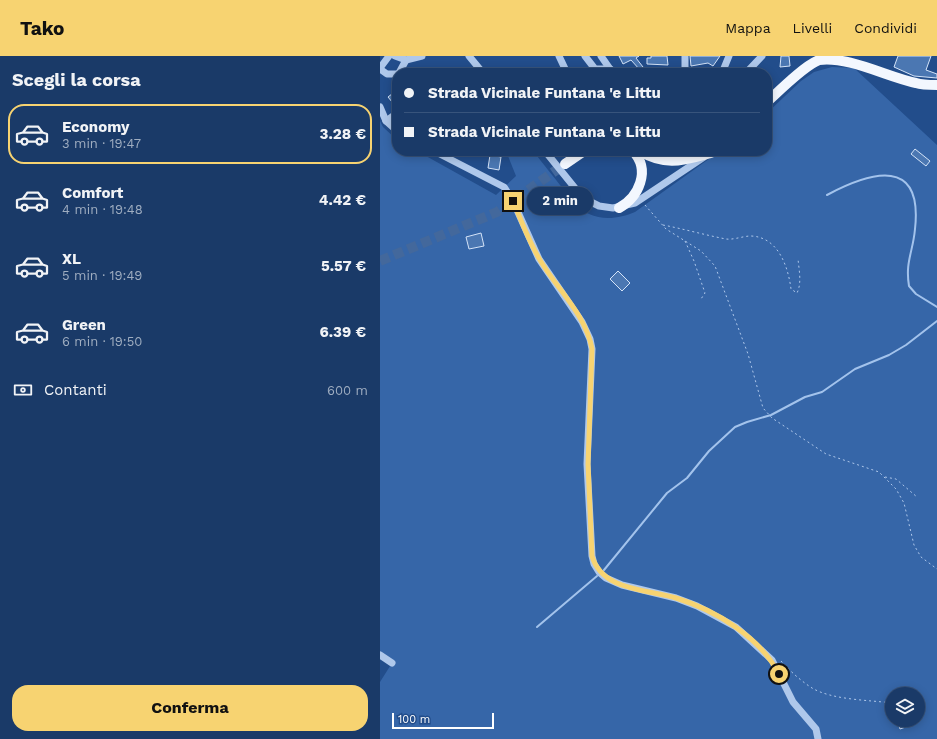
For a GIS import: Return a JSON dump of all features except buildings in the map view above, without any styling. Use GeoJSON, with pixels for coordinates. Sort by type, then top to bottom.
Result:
{"type":"FeatureCollection","features":[{"type":"Feature","properties":{"kind":"main road"},"geometry":{"type":"LineString","coordinates":[[772,98],[806,68],[818,61],[842,58],[916,83],[937,85]]}},
{"type":"Feature","properties":{"kind":"main road"},"geometry":{"type":"LineString","coordinates":[[573,156],[565,164],[577,156]]}},
{"type":"Feature","properties":{"kind":"main road"},"geometry":{"type":"LineString","coordinates":[[619,208],[634,197],[641,181],[640,164],[636,156]]}},
{"type":"Feature","properties":{"kind":"main road"},"geometry":{"type":"LineString","coordinates":[[649,156],[654,159],[664,161],[686,160],[699,156]]}},
{"type":"Feature","properties":{"kind":"street"},"geometry":{"type":"LineString","coordinates":[[390,56],[380,69],[387,74],[392,74]]}},
{"type":"Feature","properties":{"kind":"street"},"geometry":{"type":"LineString","coordinates":[[395,56],[406,60],[422,56]]}},
{"type":"Feature","properties":{"kind":"street"},"geometry":{"type":"LineString","coordinates":[[469,56],[479,68]]}},
{"type":"Feature","properties":{"kind":"street"},"geometry":{"type":"LineString","coordinates":[[559,56],[565,68]]}},
{"type":"Feature","properties":{"kind":"street"},"geometry":{"type":"LineString","coordinates":[[585,56],[594,68]]}},
{"type":"Feature","properties":{"kind":"street"},"geometry":{"type":"LineString","coordinates":[[601,56],[611,68]]}},
{"type":"Feature","properties":{"kind":"street"},"geometry":{"type":"LineString","coordinates":[[685,56],[686,68]]}},
{"type":"Feature","properties":{"kind":"street"},"geometry":{"type":"LineString","coordinates":[[724,68],[730,56]]}},
{"type":"Feature","properties":{"kind":"street"},"geometry":{"type":"LineString","coordinates":[[751,68],[762,56]]}},
{"type":"Feature","properties":{"kind":"street"},"geometry":{"type":"LineString","coordinates":[[401,68],[406,60]]}},
{"type":"Feature","properties":{"kind":"street"},"geometry":{"type":"LineString","coordinates":[[380,107],[386,121],[392,126]]}},
{"type":"Feature","properties":{"kind":"street"},"geometry":{"type":"LineString","coordinates":[[386,121],[392,117]]}},
{"type":"Feature","properties":{"kind":"street"},"geometry":{"type":"LineString","coordinates":[[444,156],[504,187],[513,201],[539,259],[582,322],[590,339],[592,349],[588,464],[592,556],[594,564],[599,572],[606,578],[622,585],[676,598],[697,606],[736,627],[772,660],[793,702],[816,730],[818,739]]}},
{"type":"Feature","properties":{"kind":"street"},"geometry":{"type":"LineString","coordinates":[[549,156],[584,198],[599,206],[619,208],[628,206],[640,200],[706,156]]}},
{"type":"Feature","properties":{"kind":"street"},"geometry":{"type":"LineString","coordinates":[[380,655],[392,663]]}},
{"type":"Feature","properties":{"kind":"path"},"geometry":{"type":"LineString","coordinates":[[640,200],[666,229],[701,251],[715,266],[748,354],[763,408],[772,418],[826,454],[879,472],[896,489],[904,502],[914,546],[921,557],[937,569]]}},
{"type":"Feature","properties":{"kind":"path"},"geometry":{"type":"LineString","coordinates":[[663,224],[728,239],[751,236],[772,243],[781,255],[790,278],[791,290],[797,293],[800,283],[798,259]]}},
{"type":"Feature","properties":{"kind":"path"},"geometry":{"type":"LineString","coordinates":[[684,241],[694,261],[705,293],[701,299]]}},
{"type":"Feature","properties":{"kind":"path"},"geometry":{"type":"LineString","coordinates":[[884,477],[896,479],[917,497]]}},
{"type":"Feature","properties":{"kind":"path"},"geometry":{"type":"LineString","coordinates":[[772,660],[777,658],[813,689],[835,696],[885,702]]}},
{"type":"Feature","properties":{"kind":"shaded area"},"geometry":{"type":"Polygon","coordinates":[[[832,67],[854,68],[937,145],[937,739],[380,739],[380,682],[392,663],[380,655],[380,121],[383,127],[392,135],[392,156],[426,156],[496,195],[516,176],[508,156],[537,156],[568,195],[583,210],[595,216],[612,218],[635,212],[713,156],[772,156],[772,108],[801,81],[814,72],[832,67]]]}},
{"type":"Feature","properties":{"kind":"waterway"},"geometry":{"type":"LineString","coordinates":[[827,195],[861,180],[877,176],[891,176],[903,180],[911,190],[915,206],[915,229],[908,270],[909,286],[916,294],[937,307]]}},
{"type":"Feature","properties":{"kind":"waterway"},"geometry":{"type":"LineString","coordinates":[[604,570],[667,493],[687,478],[709,451],[735,427],[771,415],[805,397],[822,392],[855,369],[889,355],[906,345],[937,321]]}},
{"type":"Feature","properties":{"kind":"waterway"},"geometry":{"type":"LineString","coordinates":[[537,627],[597,576]]}},
{"type":"Feature","properties":{"kind":"tunnel"},"geometry":{"type":"LineString","coordinates":[[380,261],[497,212],[565,164]]}},
{"type":"Feature","properties":{"kind":"route"},"geometry":{"type":"LineString","coordinates":[[513,201],[539,259],[582,322],[590,339],[592,349],[588,464],[592,556],[594,564],[599,572],[606,578],[622,585],[676,598],[697,606],[736,627],[772,660],[779,674]]}}]}
